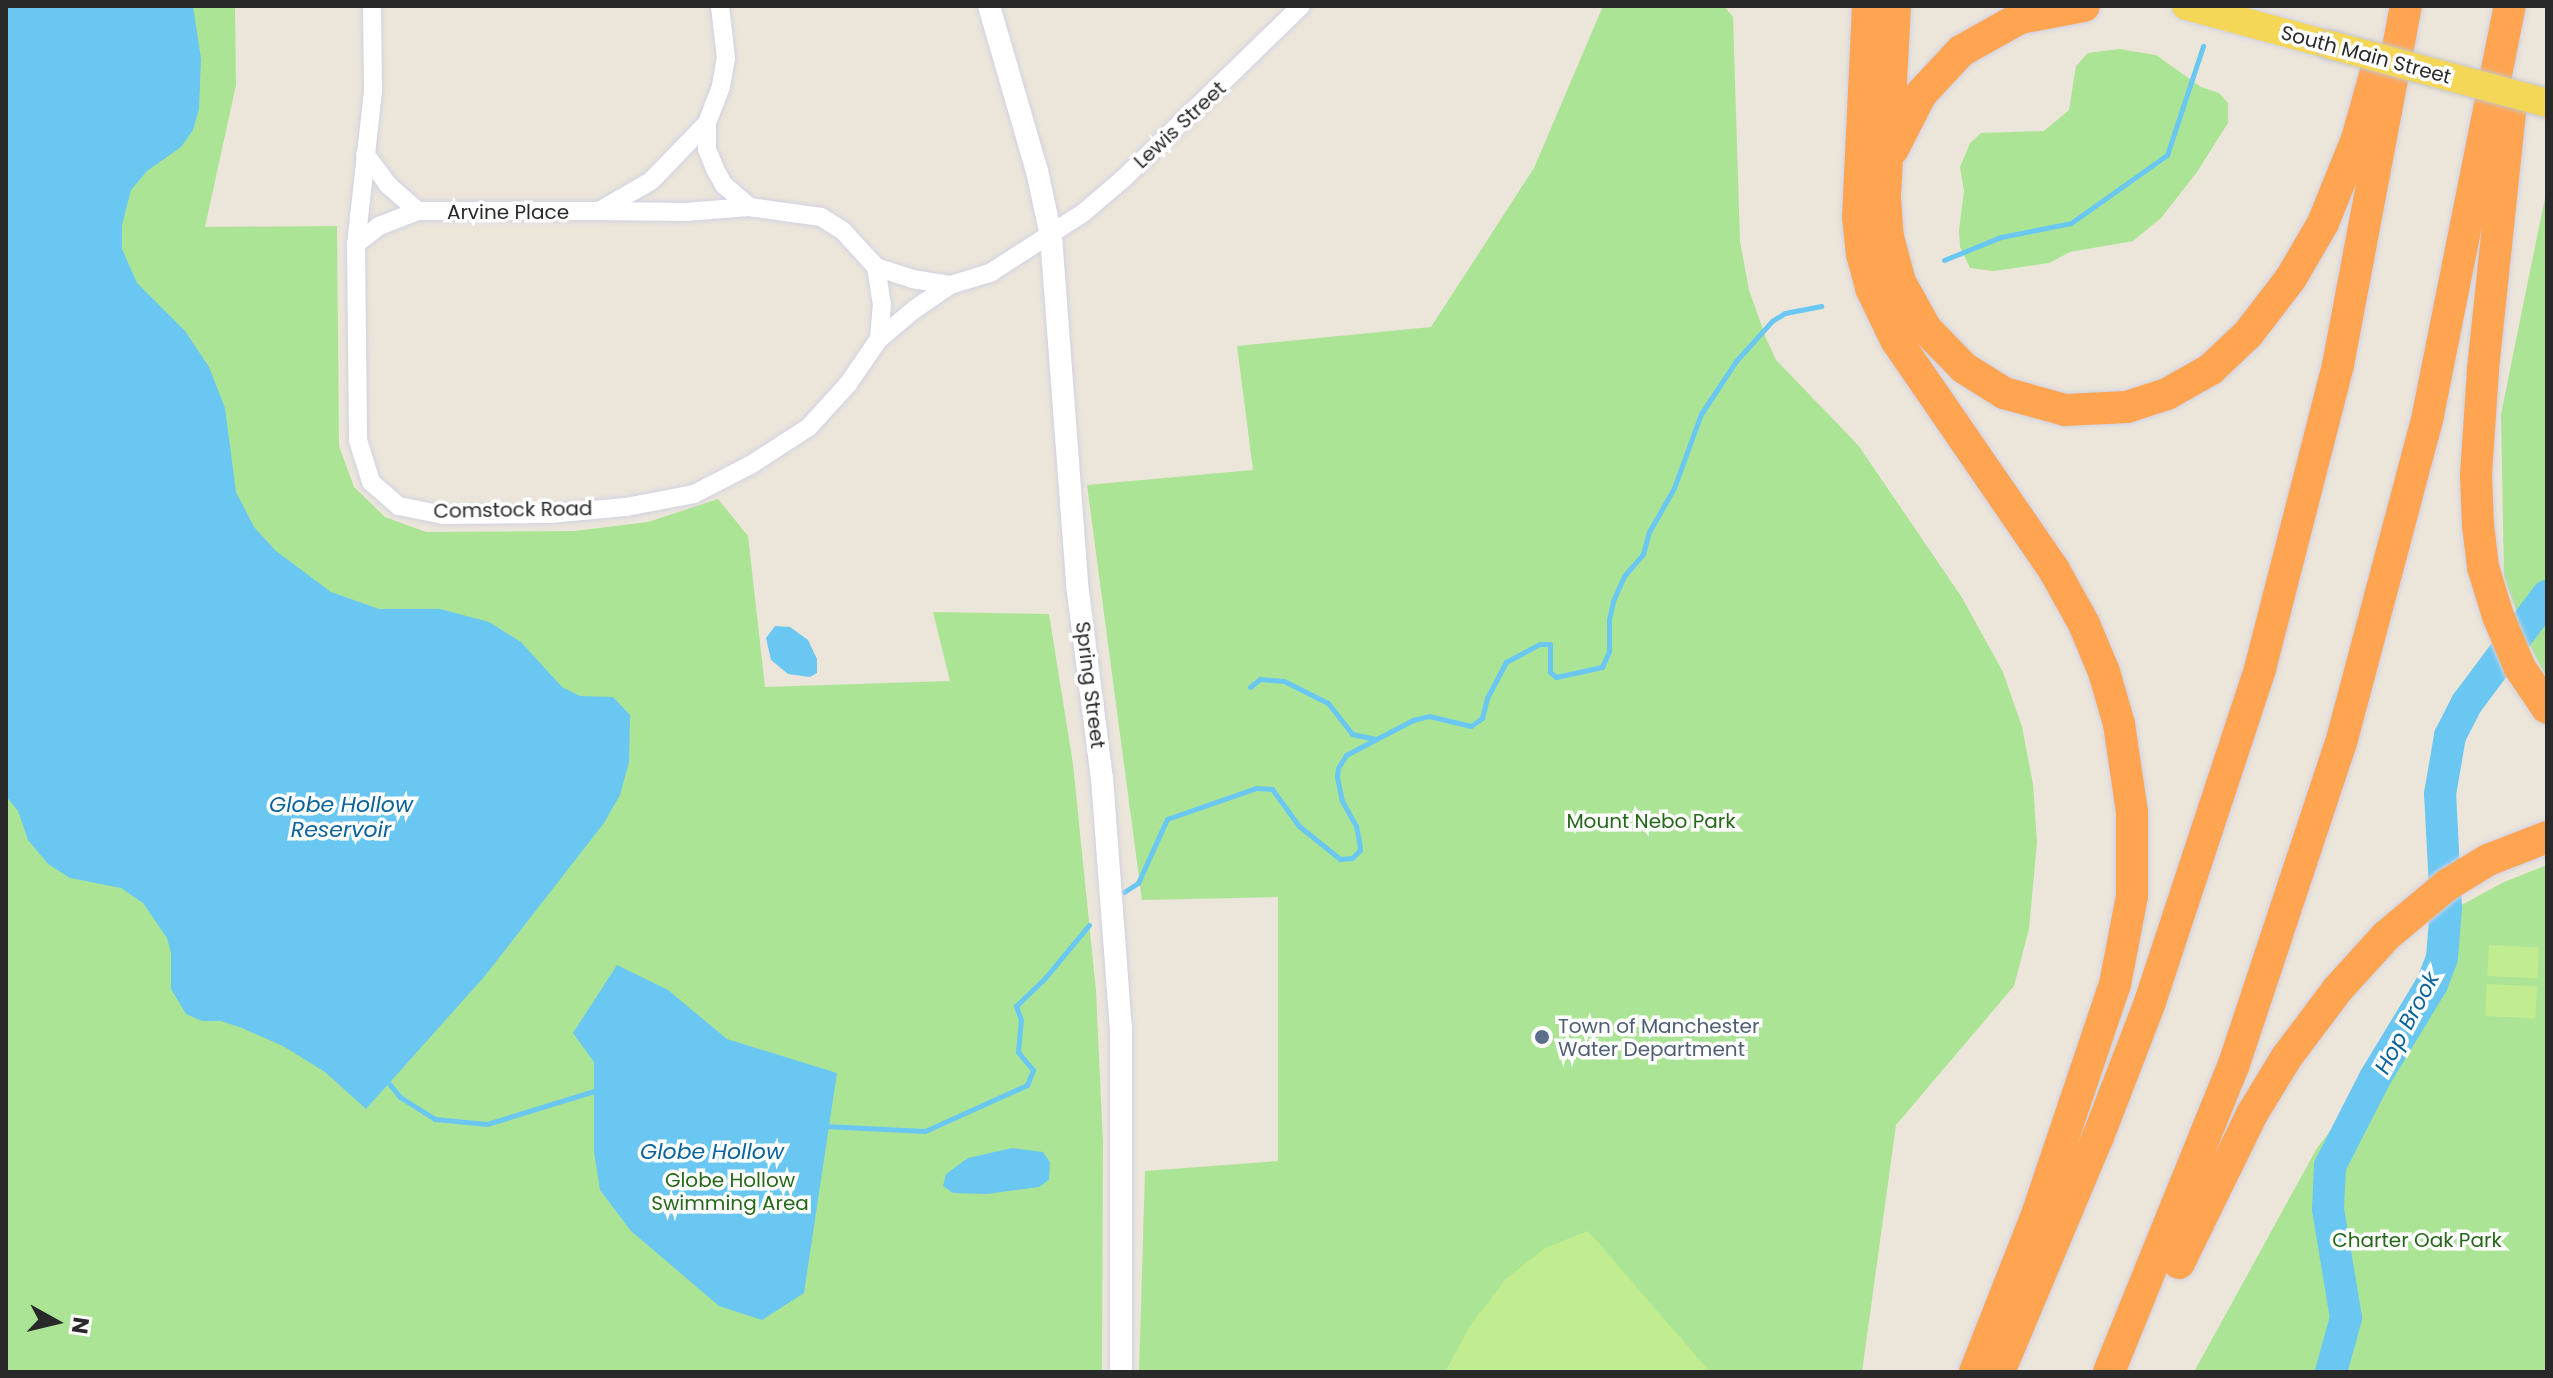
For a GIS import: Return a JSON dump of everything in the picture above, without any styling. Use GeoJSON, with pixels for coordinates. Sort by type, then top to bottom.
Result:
{"type":"FeatureCollection","features":[{"type":"Feature","properties":{"kind":"highway"},"geometry":{"type":"LineString","coordinates":[[1868,6],[1858,217],[1862,254],[1871,288],[1896,340],[2054,570],[2084,624],[2116,712],[2132,812],[2132,896],[2115,984],[2038,1212],[1975,1372]]}},
{"type":"Feature","properties":{"kind":"highway"},"geometry":{"type":"LineString","coordinates":[[1895,6],[1885,183],[1888,237],[1900,282],[1926,329],[1964,368],[2004,393],[2052,408],[2110,409],[2156,399],[2200,376],[2234,348],[2271,306],[2300,264],[2335,196],[2357,139],[2389,6]]}},
{"type":"Feature","properties":{"kind":"highway"},"geometry":{"type":"LineString","coordinates":[[1885,183],[1892,152],[1908,116],[1928,84],[1952,59],[1987,34],[2020,18],[2084,6]]}},
{"type":"Feature","properties":{"kind":"highway"},"geometry":{"type":"LineString","coordinates":[[1999,1372],[2078,1186],[2150,1002],[2210,830],[2260,669],[2306,501],[2338,365],[2406,6]]}},
{"type":"Feature","properties":{"kind":"highway"},"geometry":{"type":"LineString","coordinates":[[2109,1372],[2168,1235],[2239,1051],[2345,729],[2428,415],[2510,6]]}},
{"type":"Feature","properties":{"kind":"highway"},"geometry":{"type":"LineString","coordinates":[[2526,6],[2497,221],[2476,475],[2480,547],[2498,616],[2538,696]]}},
{"type":"Feature","properties":{"kind":"highway"},"geometry":{"type":"LineString","coordinates":[[2131,1372],[2202,1211],[2267,1087],[2337,990],[2418,907],[2482,864],[2547,837]]}},
{"type":"Feature","properties":{"kind":"main road","name":"South Main Street"},"geometry":{"type":"LineString","coordinates":[[2186,6],[2547,103]]}},
{"type":"Feature","properties":{"kind":"street","name":"Comstock Road"},"geometry":{"type":"LineString","coordinates":[[372,6],[373,91],[356,244],[358,440],[371,482],[399,506],[443,515],[564,513],[626,507],[694,494],[752,464],[809,427],[848,384],[879,339],[950,285],[990,273],[1051,236]]}},
{"type":"Feature","properties":{"kind":"street","name":"Arvine Place"},"geometry":{"type":"LineString","coordinates":[[720,6],[726,58],[721,86],[707,123],[707,149],[724,185],[749,207]]}},
{"type":"Feature","properties":{"kind":"street","name":"Spring Street"},"geometry":{"type":"LineString","coordinates":[[989,6],[1037,171],[1051,236],[1077,584],[1102,778],[1121,1028],[1121,1372]]}},
{"type":"Feature","properties":{"kind":"street","name":"Lewis Street"},"geometry":{"type":"LineString","coordinates":[[1051,236],[1123,179],[1301,6]]}},
{"type":"Feature","properties":{"kind":"street","name":"Arvine Place"},"geometry":{"type":"LineString","coordinates":[[599,211],[651,181],[707,123]]}},
{"type":"Feature","properties":{"kind":"street","name":"Arvine Place"},"geometry":{"type":"LineString","coordinates":[[365,154],[388,185],[418,211]]}},
{"type":"Feature","properties":{"kind":"street","name":"Arvine Place"},"geometry":{"type":"LineString","coordinates":[[356,244],[379,226],[418,211],[685,212],[749,207],[821,217],[843,231],[876,267],[912,279],[950,285]]}},
{"type":"Feature","properties":{"kind":"street"},"geometry":{"type":"LineString","coordinates":[[876,267],[882,304],[879,339]]}},
{"type":"Feature","properties":{"kind":"green space","name":"Globe Hollow Swimming Area"},"geometry":{"type":"Polygon","coordinates":[[[6,6],[235,6],[236,85],[205,227],[337,226],[339,446],[354,487],[385,517],[426,532],[574,531],[648,522],[718,499],[748,536],[765,687],[950,681],[933,612],[1049,614],[1073,764],[1096,991],[1103,1143],[1102,1372],[6,1372],[6,6]]]}},
{"type":"Feature","properties":{"kind":"green space","name":"Mount Nebo Park"},"geometry":{"type":"Polygon","coordinates":[[[1603,6],[1724,6],[1733,17],[1740,241],[1749,290],[1766,338],[1776,360],[1858,445],[1961,596],[2003,672],[2022,727],[2033,784],[2037,842],[2029,929],[2014,986],[1896,1125],[1862,1372],[1139,1372],[1145,1171],[1278,1161],[1278,897],[1142,900],[1087,485],[1253,470],[1237,346],[1431,327],[1534,168],[1603,6]]]}},
{"type":"Feature","properties":{"kind":"green space"},"geometry":{"type":"Polygon","coordinates":[[[2119,49],[2156,55],[2201,87],[2219,93],[2228,103],[2228,123],[2197,172],[2161,218],[2133,241],[2070,252],[2049,263],[1994,271],[1970,268],[1960,247],[1959,230],[1964,191],[1960,167],[1970,143],[1981,133],[2044,131],[2069,110],[2076,66],[2088,53],[2119,49]]]}},
{"type":"Feature","properties":{"kind":"green space"},"geometry":{"type":"Polygon","coordinates":[[[2547,188],[2547,679],[2530,646],[2504,578],[2501,414],[2547,188]]]}},
{"type":"Feature","properties":{"kind":"green space","name":"Charter Oak Park"},"geometry":{"type":"Polygon","coordinates":[[[2547,865],[2547,1372],[2194,1372],[2317,1148],[2369,1082],[2424,992],[2445,914],[2504,882],[2547,865]]]}},
{"type":"Feature","properties":{"kind":"green space"},"geometry":{"type":"Polygon","coordinates":[[[2489,945],[2539,948],[2537,979],[2487,976],[2489,945]]]}},
{"type":"Feature","properties":{"kind":"green space"},"geometry":{"type":"Polygon","coordinates":[[[2487,984],[2537,987],[2535,1019],[2485,1016],[2487,984]]]}},
{"type":"Feature","properties":{"kind":"green space"},"geometry":{"type":"Polygon","coordinates":[[[1588,1231],[1710,1372],[1445,1372],[1470,1326],[1506,1279],[1545,1248],[1588,1231]]]}},
{"type":"Feature","properties":{"kind":"water","name":"Globe Hollow Reservoir"},"geometry":{"type":"Polygon","coordinates":[[[6,6],[193,6],[201,59],[199,109],[193,130],[181,147],[147,171],[131,190],[122,225],[122,249],[137,283],[185,331],[209,367],[225,408],[236,492],[254,527],[276,551],[331,592],[379,609],[440,609],[489,622],[521,642],[562,687],[580,696],[613,697],[630,715],[629,762],[620,795],[604,823],[484,977],[366,1109],[325,1072],[283,1046],[221,1021],[202,1021],[186,1014],[171,989],[171,953],[167,938],[143,903],[121,888],[70,878],[48,864],[28,840],[18,811],[6,796],[6,6]]]}},
{"type":"Feature","properties":{"kind":"water"},"geometry":{"type":"Polygon","coordinates":[[[775,626],[790,627],[808,640],[817,659],[817,673],[810,677],[788,674],[771,660],[766,638],[775,626]]]}},
{"type":"Feature","properties":{"kind":"water","name":"Globe Hollow"},"geometry":{"type":"Polygon","coordinates":[[[617,965],[668,990],[727,1039],[837,1073],[804,1293],[762,1320],[719,1306],[631,1231],[600,1190],[594,1152],[594,1062],[573,1033],[617,965]]]}},
{"type":"Feature","properties":{"kind":"water"},"geometry":{"type":"Polygon","coordinates":[[[1012,1148],[1043,1152],[1050,1162],[1049,1180],[1039,1187],[987,1194],[953,1193],[943,1186],[946,1174],[968,1158],[1012,1148]]]}},
{"type":"Feature","properties":{"kind":"waterway"},"geometry":{"type":"LineString","coordinates":[[1944,260],[2001,237],[2071,223],[2167,155],[2203,46]]}},
{"type":"Feature","properties":{"kind":"waterway"},"geometry":{"type":"LineString","coordinates":[[1124,892],[1138,883],[1167,819],[1256,788],[1272,789],[1299,826],[1340,859],[1352,858],[1360,850],[1359,841],[1356,826],[1342,801],[1337,777],[1338,768],[1346,755],[1413,720],[1429,716],[1471,726],[1482,718],[1487,698],[1506,662],[1540,644],[1550,644],[1550,672],[1556,677],[1602,667],[1609,651],[1609,619],[1613,601],[1624,576],[1643,554],[1649,532],[1674,488],[1701,414],[1736,361],[1772,321],[1785,313],[1821,306]]}},
{"type":"Feature","properties":{"kind":"waterway","name":"Hop Brook"},"geometry":{"type":"LineString","coordinates":[[2331,1372],[2346,1318],[2328,1209],[2330,1166],[2375,1078],[2432,984],[2442,958],[2446,907],[2440,794],[2450,736],[2467,703],[2547,596]]}},
{"type":"Feature","properties":{"kind":"waterway"},"geometry":{"type":"LineString","coordinates":[[1250,687],[1260,679],[1284,681],[1328,703],[1352,734],[1375,739]]}},
{"type":"Feature","properties":{"kind":"waterway"},"geometry":{"type":"LineString","coordinates":[[824,1126],[925,1131],[1027,1085],[1033,1070],[1018,1052],[1021,1020],[1016,1006],[1045,978],[1089,925]]}},
{"type":"Feature","properties":{"kind":"waterway"},"geometry":{"type":"LineString","coordinates":[[387,1081],[400,1097],[435,1119],[487,1124],[601,1089]]}},
{"type":"Feature","properties":{"kind":"place","name":"Town of Manchester Water Department"},"geometry":{"type":"Point","coordinates":[1542,1037]}}]}
